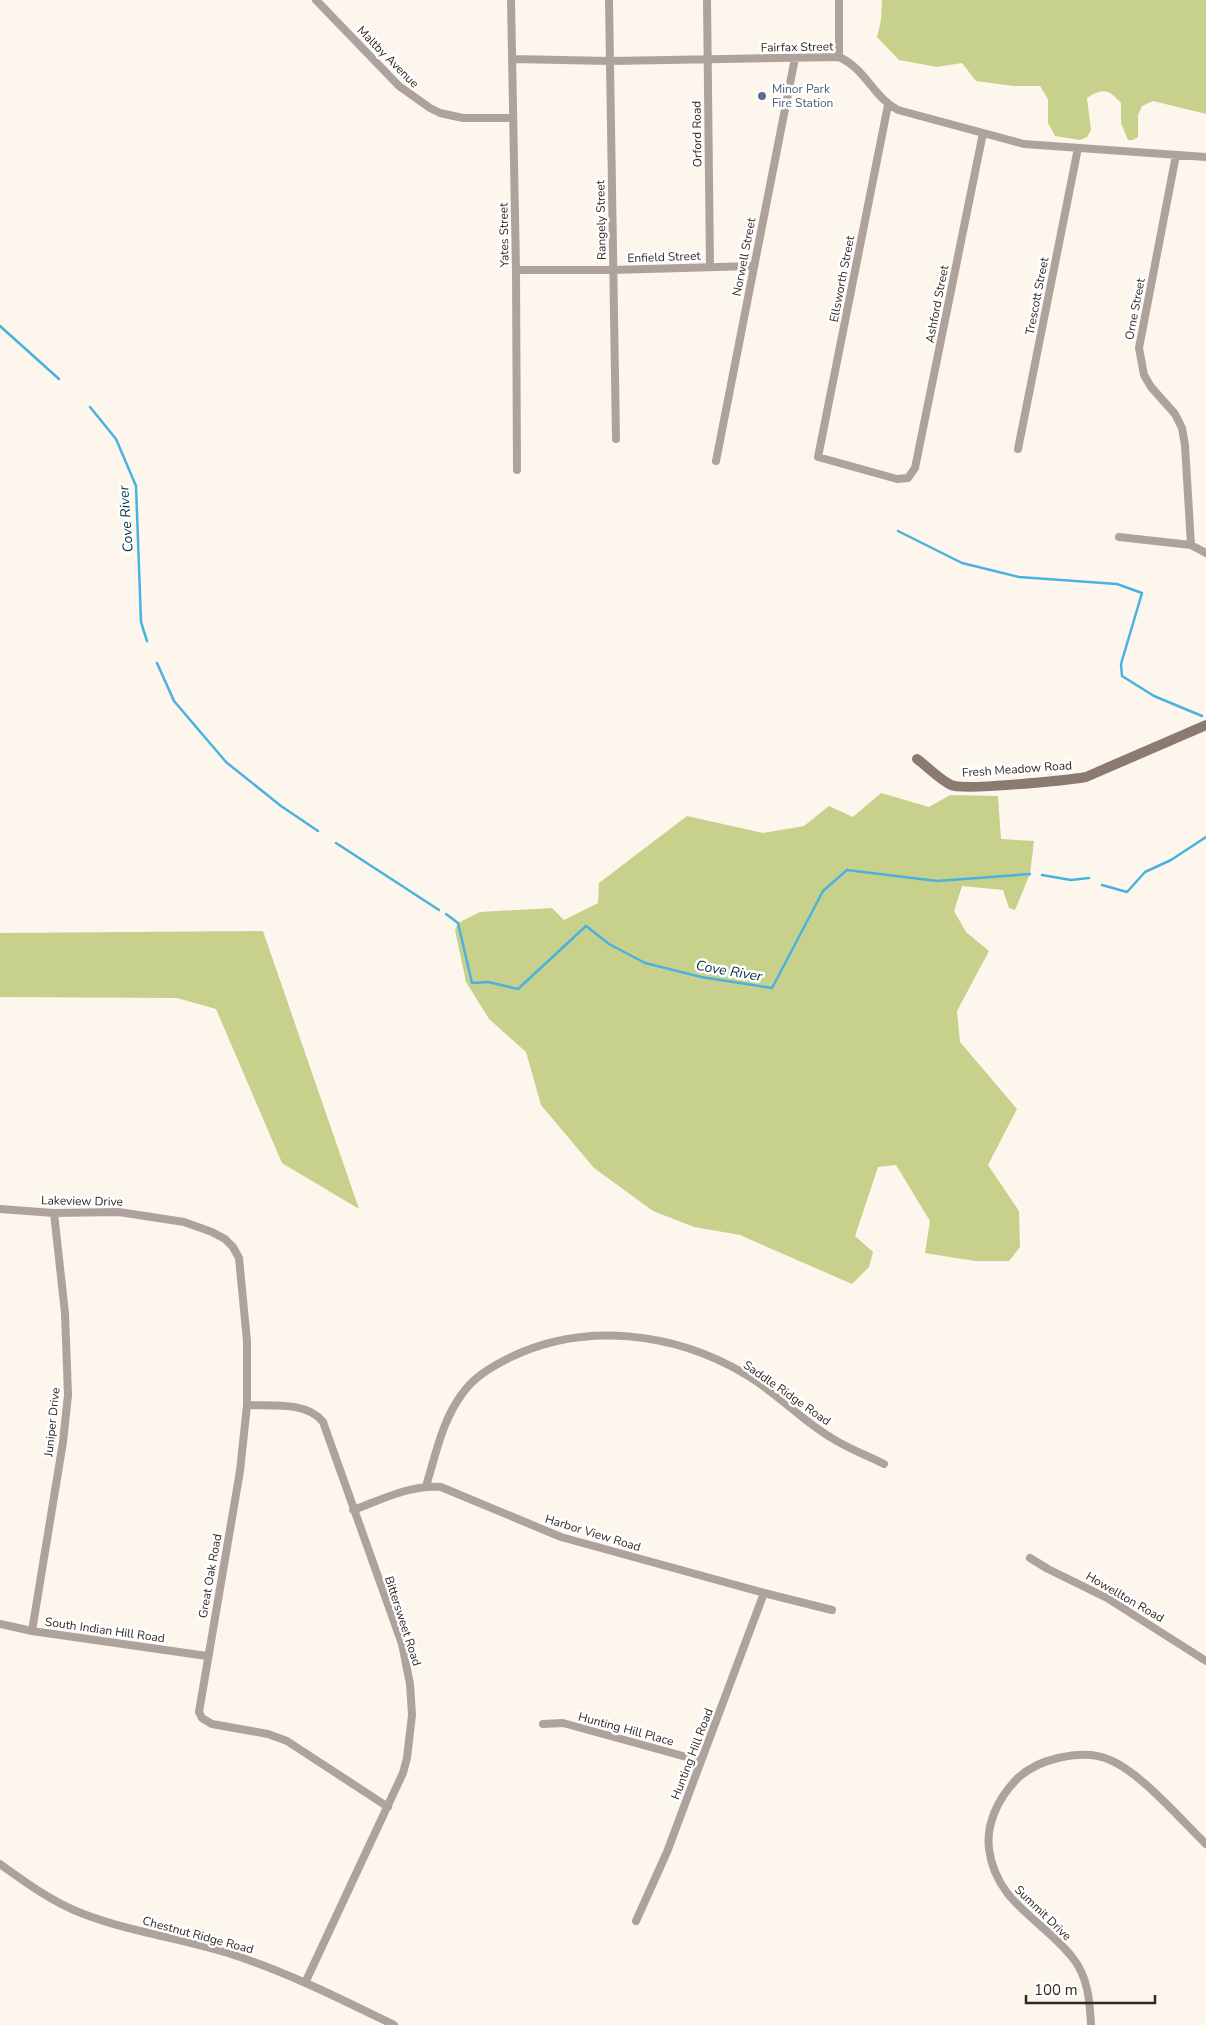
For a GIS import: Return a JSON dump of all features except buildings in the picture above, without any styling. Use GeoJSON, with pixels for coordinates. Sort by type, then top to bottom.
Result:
{"type":"FeatureCollection","features":[{"type":"Feature","properties":{"kind":"street","name":"Maltby Avenue"},"geometry":{"type":"LineString","coordinates":[[316,0],[399,86],[430,108],[440,113],[463,118],[513,118]]}},
{"type":"Feature","properties":{"kind":"street","name":"Yates Street"},"geometry":{"type":"LineString","coordinates":[[511,0],[516,270],[517,470]]}},
{"type":"Feature","properties":{"kind":"street","name":"Rangely Street"},"geometry":{"type":"LineString","coordinates":[[609,0],[616,439]]}},
{"type":"Feature","properties":{"kind":"street","name":"Orford Road"},"geometry":{"type":"LineString","coordinates":[[707,0],[710,267]]}},
{"type":"Feature","properties":{"kind":"street"},"geometry":{"type":"LineString","coordinates":[[839,0],[839,57]]}},
{"type":"Feature","properties":{"kind":"street","name":"Fairfax Street"},"geometry":{"type":"LineString","coordinates":[[512,59],[610,61],[839,57],[856,67],[888,105],[898,110],[1024,144],[1206,158]]}},
{"type":"Feature","properties":{"kind":"street","name":"Norwell Street"},"geometry":{"type":"LineString","coordinates":[[716,461],[795,58]]}},
{"type":"Feature","properties":{"kind":"street","name":"Ellsworth Street"},"geometry":{"type":"LineString","coordinates":[[888,105],[818,457],[897,479],[908,478]]}},
{"type":"Feature","properties":{"kind":"street","name":"Ashford Street"},"geometry":{"type":"LineString","coordinates":[[908,478],[915,468],[983,133]]}},
{"type":"Feature","properties":{"kind":"street","name":"Trescott Street"},"geometry":{"type":"LineString","coordinates":[[1018,449],[1078,148]]}},
{"type":"Feature","properties":{"kind":"street","name":"Orne Street"},"geometry":{"type":"LineString","coordinates":[[1176,155],[1139,348],[1144,375],[1151,387],[1175,414],[1182,428],[1185,445],[1191,545]]}},
{"type":"Feature","properties":{"kind":"street","name":"Enfield Street"},"geometry":{"type":"LineString","coordinates":[[516,270],[612,270],[753,266]]}},
{"type":"Feature","properties":{"kind":"street"},"geometry":{"type":"LineString","coordinates":[[1118,537],[1191,545],[1206,553]]}},
{"type":"Feature","properties":{"kind":"street","name":"Fresh Meadow Road"},"geometry":{"type":"LineString","coordinates":[[917,759],[953,786],[1070,779],[1086,777],[1206,725]]}},
{"type":"Feature","properties":{"kind":"street","name":"Lakeview Drive"},"geometry":{"type":"LineString","coordinates":[[0,1209],[54,1213],[119,1212],[169,1219],[200,1227],[220,1236]]}},
{"type":"Feature","properties":{"kind":"street","name":"Juniper Drive"},"geometry":{"type":"LineString","coordinates":[[32,1631],[63,1442],[68,1395],[65,1313],[54,1213]]}},
{"type":"Feature","properties":{"kind":"street","name":"Great Oak Road"},"geometry":{"type":"LineString","coordinates":[[220,1236],[233,1248],[241,1264],[247,1340],[247,1405],[240,1470],[207,1656],[199,1708],[200,1715],[205,1721],[215,1725],[268,1734],[280,1738],[388,1807]]}},
{"type":"Feature","properties":{"kind":"street","name":"Saddle Ridge Road"},"geometry":{"type":"LineString","coordinates":[[426,1486],[446,1421],[462,1393],[486,1370],[521,1352],[558,1340],[611,1334],[659,1340],[687,1347],[745,1374],[830,1437],[884,1464]]}},
{"type":"Feature","properties":{"kind":"street","name":"Bittersweet Road"},"geometry":{"type":"LineString","coordinates":[[247,1405],[295,1408],[310,1412],[319,1417],[326,1430],[402,1644],[410,1684],[411,1724],[403,1774],[304,1983]]}},
{"type":"Feature","properties":{"kind":"street","name":"Harbor View Road"},"geometry":{"type":"LineString","coordinates":[[353,1510],[413,1488],[426,1486],[441,1487],[560,1536],[832,1610]]}},
{"type":"Feature","properties":{"kind":"street","name":"Howellton Road"},"geometry":{"type":"LineString","coordinates":[[1030,1558],[1107,1598],[1206,1661]]}},
{"type":"Feature","properties":{"kind":"street","name":"Hunting Hill Road"},"geometry":{"type":"LineString","coordinates":[[636,1921],[667,1852],[764,1593]]}},
{"type":"Feature","properties":{"kind":"street","name":"South Indian Hill Road"},"geometry":{"type":"LineString","coordinates":[[0,1624],[32,1631],[207,1656]]}},
{"type":"Feature","properties":{"kind":"street","name":"Hunting Hill Place"},"geometry":{"type":"LineString","coordinates":[[543,1724],[563,1723],[701,1761]]}},
{"type":"Feature","properties":{"kind":"street","name":"Summit Drive"},"geometry":{"type":"LineString","coordinates":[[1091,2025],[1090,1999],[1084,1978],[1073,1958],[1046,1930],[1010,1898],[1001,1887],[993,1867],[989,1837],[994,1812],[1000,1801],[1023,1773],[1035,1766],[1072,1754],[1091,1755],[1110,1760],[1132,1774],[1206,1844]]}},
{"type":"Feature","properties":{"kind":"street","name":"Chestnut Ridge Road"},"geometry":{"type":"LineString","coordinates":[[0,1864],[44,1894],[80,1913],[123,1927],[228,1953],[268,1967],[394,2025]]}},
{"type":"Feature","properties":{"kind":"green space"},"geometry":{"type":"Polygon","coordinates":[[[882,0],[1206,0],[1206,114],[1153,101],[1142,106],[1138,115],[1138,137],[1128,140],[1121,123],[1121,103],[1109,93],[1101,91],[1087,98],[1091,130],[1087,137],[1080,140],[1055,136],[1048,123],[1048,99],[1040,86],[1014,86],[976,81],[962,63],[937,67],[899,60],[877,37],[881,20],[882,0]]]}},
{"type":"Feature","properties":{"kind":"green space"},"geometry":{"type":"Polygon","coordinates":[[[881,793],[929,807],[950,795],[998,796],[1001,839],[1034,841],[1030,874],[1015,910],[1009,908],[1003,890],[962,886],[954,911],[966,932],[989,951],[957,1011],[960,1042],[1017,1109],[988,1165],[1019,1211],[1020,1247],[1009,1261],[975,1261],[925,1253],[930,1221],[896,1165],[878,1167],[855,1236],[873,1252],[869,1267],[852,1284],[740,1235],[694,1227],[653,1211],[594,1168],[541,1105],[526,1052],[489,1019],[466,982],[455,930],[458,923],[480,912],[552,908],[564,920],[598,903],[599,883],[687,816],[763,833],[804,826],[829,806],[853,817],[881,793]]]}},
{"type":"Feature","properties":{"kind":"green space"},"geometry":{"type":"Polygon","coordinates":[[[263,931],[359,1209],[282,1163],[216,1009],[177,998],[0,997],[0,933],[263,931]]]}},
{"type":"Feature","properties":{"kind":"waterway","name":"Cove River"},"geometry":{"type":"LineString","coordinates":[[0,326],[59,379]]}},
{"type":"Feature","properties":{"kind":"waterway","name":"Cove River"},"geometry":{"type":"LineString","coordinates":[[90,407],[116,439],[136,486],[141,622],[147,641]]}},
{"type":"Feature","properties":{"kind":"waterway"},"geometry":{"type":"LineString","coordinates":[[898,531],[962,563],[1019,577],[1117,584],[1142,593],[1121,664],[1122,676],[1154,696],[1202,716]]}},
{"type":"Feature","properties":{"kind":"waterway","name":"Cove River"},"geometry":{"type":"LineString","coordinates":[[157,663],[174,701],[226,762],[281,806],[318,831]]}},
{"type":"Feature","properties":{"kind":"waterway","name":"Cove River"},"geometry":{"type":"LineString","coordinates":[[1102,885],[1127,892],[1145,872],[1171,860],[1206,837]]}},
{"type":"Feature","properties":{"kind":"waterway","name":"Cove River"},"geometry":{"type":"LineString","coordinates":[[336,843],[439,910]]}},
{"type":"Feature","properties":{"kind":"waterway","name":"Cove River"},"geometry":{"type":"LineString","coordinates":[[446,914],[458,923],[472,983],[488,982],[518,989],[586,926],[609,944],[645,963],[701,977],[772,988],[823,891],[847,870],[937,881],[1030,874]]}},
{"type":"Feature","properties":{"kind":"waterway","name":"Cove River"},"geometry":{"type":"LineString","coordinates":[[1042,875],[1071,880],[1089,878]]}},
{"type":"Feature","properties":{"kind":"place","name":"Minor Park Fire Station"},"geometry":{"type":"Point","coordinates":[762,96]}}]}
